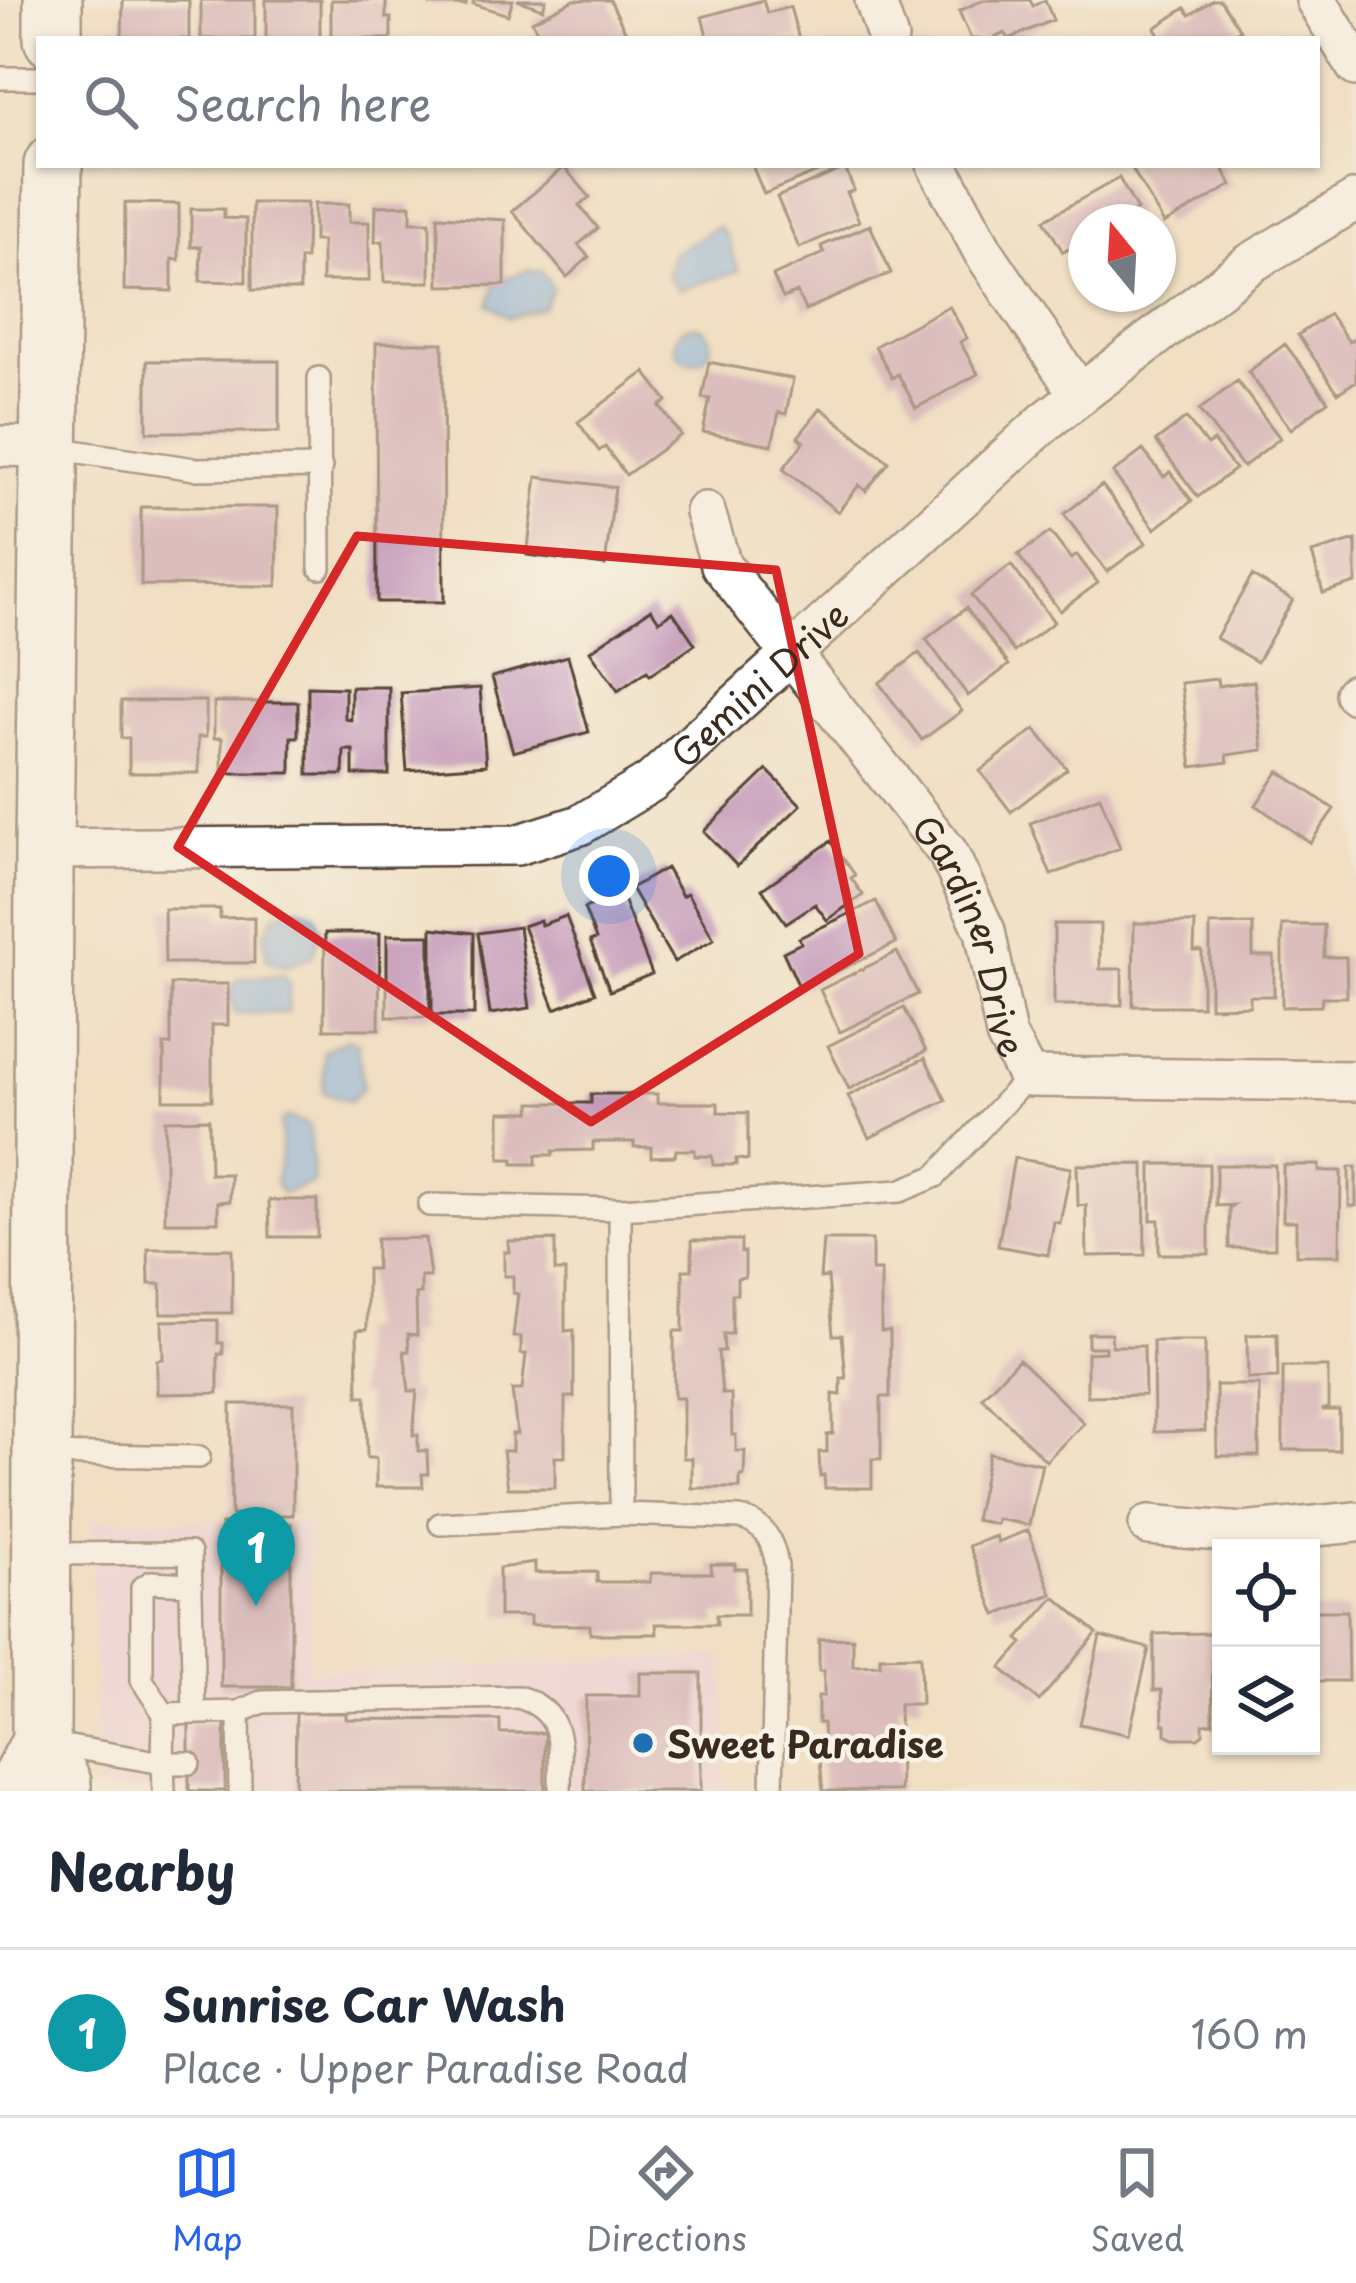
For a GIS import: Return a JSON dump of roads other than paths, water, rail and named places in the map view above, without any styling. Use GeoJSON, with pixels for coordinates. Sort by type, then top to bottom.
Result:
{"type":"FeatureCollection","features":[{"type":"Feature","properties":{"kind":"main road"},"geometry":{"type":"LineString","coordinates":[[53,0],[53,36]]}},
{"type":"Feature","properties":{"kind":"main road"},"geometry":{"type":"LineString","coordinates":[[14,1791],[51,1766],[42,1554],[44,849],[24,446],[53,168]]}},
{"type":"Feature","properties":{"kind":"street"},"geometry":{"type":"LineString","coordinates":[[875,0],[887,36]]}},
{"type":"Feature","properties":{"kind":"street"},"geometry":{"type":"LineString","coordinates":[[1316,0],[1356,66]]}},
{"type":"Feature","properties":{"kind":"street"},"geometry":{"type":"LineString","coordinates":[[939,168],[983,251],[1080,395]]}},
{"type":"Feature","properties":{"kind":"street","name":"Gemini Drive"},"geometry":{"type":"LineString","coordinates":[[44,849],[517,845],[580,825],[651,782],[1080,395],[1251,263],[1356,200]]}},
{"type":"Feature","properties":{"kind":"street","name":"Gardiner Drive"},"geometry":{"type":"LineString","coordinates":[[705,512],[721,565],[948,853],[986,931],[1006,1035],[1028,1077],[1356,1082]]}},
{"type":"Feature","properties":{"kind":"street"},"geometry":{"type":"LineString","coordinates":[[1149,1526],[1242,1533],[1356,1522]]}},
{"type":"Feature","properties":{"kind":"lane"},"geometry":{"type":"LineString","coordinates":[[0,78],[36,78]]}},
{"type":"Feature","properties":{"kind":"lane"},"geometry":{"type":"LineString","coordinates":[[320,378],[320,568]]}},
{"type":"Feature","properties":{"kind":"lane"},"geometry":{"type":"LineString","coordinates":[[24,446],[195,469],[321,467]]}},
{"type":"Feature","properties":{"kind":"lane"},"geometry":{"type":"LineString","coordinates":[[429,1204],[620,1209],[900,1191],[936,1176],[1028,1077]]}},
{"type":"Feature","properties":{"kind":"lane"},"geometry":{"type":"LineString","coordinates":[[620,1209],[621,1514]]}},
{"type":"Feature","properties":{"kind":"lane"},"geometry":{"type":"LineString","coordinates":[[42,1454],[199,1457]]}},
{"type":"Feature","properties":{"kind":"lane"},"geometry":{"type":"LineString","coordinates":[[440,1524],[621,1514],[754,1522],[773,1544],[777,1566],[772,1791]]}},
{"type":"Feature","properties":{"kind":"lane"},"geometry":{"type":"LineString","coordinates":[[42,1554],[190,1553],[194,1712]]}},
{"type":"Feature","properties":{"kind":"lane"},"geometry":{"type":"LineString","coordinates":[[164,1791],[164,1714],[142,1680],[142,1588],[151,1582],[190,1584]]}},
{"type":"Feature","properties":{"kind":"lane"},"geometry":{"type":"LineString","coordinates":[[164,1714],[239,1712],[262,1702],[518,1697],[544,1707],[560,1730],[560,1791]]}},
{"type":"Feature","properties":{"kind":"lane"},"geometry":{"type":"LineString","coordinates":[[239,1712],[232,1763],[240,1791]]}},
{"type":"Feature","properties":{"kind":"lane"},"geometry":{"type":"LineString","coordinates":[[51,1766],[189,1763]]}},
{"type":"Feature","properties":{"kind":"water"},"geometry":{"type":"Polygon","coordinates":[[[718,226],[727,236],[739,271],[679,290],[667,275],[673,253],[718,226]]]}},
{"type":"Feature","properties":{"kind":"water"},"geometry":{"type":"Polygon","coordinates":[[[528,270],[542,271],[553,288],[543,308],[509,318],[489,304],[497,281],[528,270]]]}},
{"type":"Feature","properties":{"kind":"water"},"geometry":{"type":"Polygon","coordinates":[[[693,326],[705,332],[711,344],[705,356],[693,362],[681,356],[675,344],[681,332],[693,326]]]}},
{"type":"Feature","properties":{"kind":"water"},"geometry":{"type":"Polygon","coordinates":[[[297,907],[315,913],[321,930],[312,957],[284,967],[267,960],[264,935],[275,914],[297,907]]]}},
{"type":"Feature","properties":{"kind":"water"},"geometry":{"type":"Polygon","coordinates":[[[285,975],[290,985],[288,1013],[236,1014],[231,995],[239,978],[285,975]]]}},
{"type":"Feature","properties":{"kind":"water"},"geometry":{"type":"Polygon","coordinates":[[[347,1039],[358,1043],[363,1088],[350,1102],[323,1093],[324,1051],[347,1039]]]}},
{"type":"Feature","properties":{"kind":"water"},"geometry":{"type":"Polygon","coordinates":[[[288,1117],[309,1125],[314,1183],[282,1194],[275,1183],[281,1121],[288,1117]]]}},
{"type":"Feature","properties":{"kind":"place","name":"Sunrise Car Wash"},"geometry":{"type":"Point","coordinates":[256,1606]}},
{"type":"Feature","properties":{"kind":"place","name":"Sweet Paradise"},"geometry":{"type":"Point","coordinates":[643,1743]}}]}
